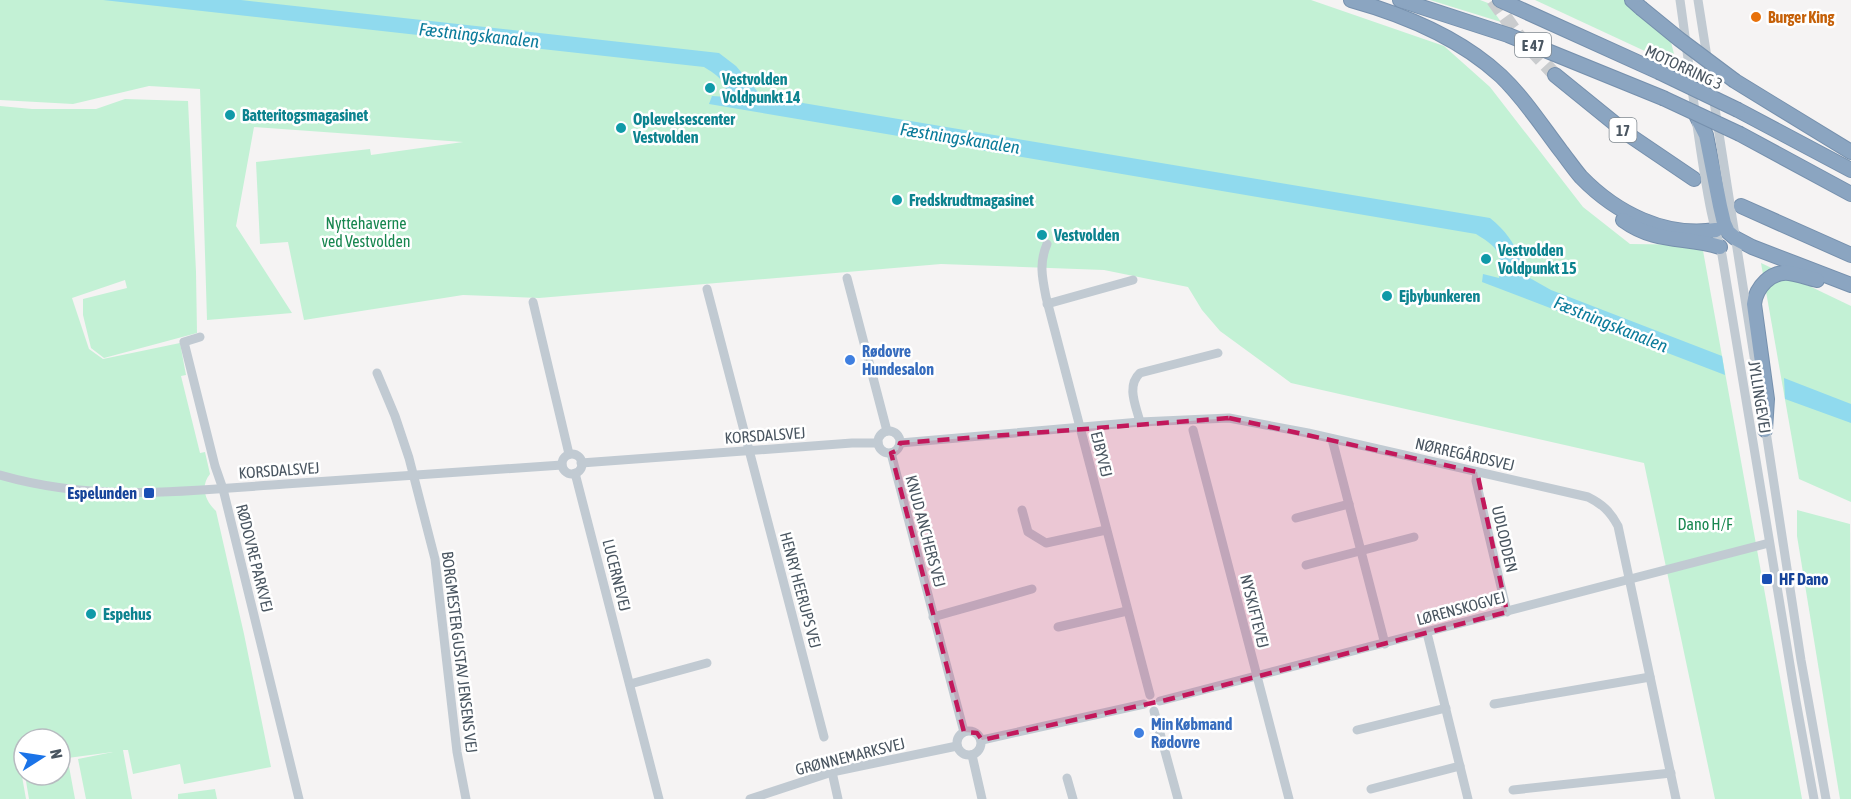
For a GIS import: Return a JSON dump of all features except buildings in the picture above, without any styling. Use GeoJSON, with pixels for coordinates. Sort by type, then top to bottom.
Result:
{"type":"FeatureCollection","features":[{"type":"Feature","properties":{"kind":"highway"},"geometry":{"type":"LineString","coordinates":[[1351,0],[1425,26],[1467,49],[1501,77],[1533,114],[1581,177],[1632,216],[1654,225],[1685,232],[1728,218],[1851,255]]}},
{"type":"Feature","properties":{"kind":"highway","name":"E 47"},"geometry":{"type":"LineString","coordinates":[[1400,0],[1508,35],[1663,98],[1740,134],[1851,194]]}},
{"type":"Feature","properties":{"kind":"highway","name":"MOTORRING 3"},"geometry":{"type":"LineString","coordinates":[[1500,0],[1738,110],[1851,170]]}},
{"type":"Feature","properties":{"kind":"highway"},"geometry":{"type":"LineString","coordinates":[[1636,4],[1678,39],[1735,81],[1851,152]]}},
{"type":"Feature","properties":{"kind":"highway","name":"17"},"geometry":{"type":"LineString","coordinates":[[1555,75],[1629,135],[1694,179]]}},
{"type":"Feature","properties":{"kind":"highway"},"geometry":{"type":"LineString","coordinates":[[1697,117],[1706,135],[1728,218],[1728,232],[1752,247],[1851,287]]}},
{"type":"Feature","properties":{"kind":"highway"},"geometry":{"type":"LineString","coordinates":[[1581,177],[1585,189],[1605,207],[1645,232],[1666,239],[1703,242],[1720,247]]}},
{"type":"Feature","properties":{"kind":"highway"},"geometry":{"type":"LineString","coordinates":[[1765,430],[1767,399],[1754,304],[1757,289],[1771,278],[1788,273],[1851,287]]}},
{"type":"Feature","properties":{"kind":"street"},"geometry":{"type":"LineString","coordinates":[[1680,0],[1697,117]]}},
{"type":"Feature","properties":{"kind":"street","name":"JYLLINGEVEJ"},"geometry":{"type":"LineString","coordinates":[[1698,0],[1728,218],[1720,247],[1814,799]]}},
{"type":"Feature","properties":{"kind":"street","name":"JYLLINGEVEJ"},"geometry":{"type":"LineString","coordinates":[[1735,238],[1801,660],[1826,799]]}},
{"type":"Feature","properties":{"kind":"street","name":"EJBYVEJ"},"geometry":{"type":"LineString","coordinates":[[1047,244],[1042,255],[1040,272],[1047,304],[1150,695]]}},
{"type":"Feature","properties":{"kind":"street"},"geometry":{"type":"LineString","coordinates":[[847,278],[887,431]]}},
{"type":"Feature","properties":{"kind":"street"},"geometry":{"type":"LineString","coordinates":[[1047,304],[1133,280]]}},
{"type":"Feature","properties":{"kind":"street","name":"HENRY HEERUPS VEJ"},"geometry":{"type":"LineString","coordinates":[[707,289],[824,737]]}},
{"type":"Feature","properties":{"kind":"street"},"geometry":{"type":"LineString","coordinates":[[533,302],[569,454]]}},
{"type":"Feature","properties":{"kind":"street","name":"RØDOVRE PARKVEJ"},"geometry":{"type":"LineString","coordinates":[[200,337],[184,342],[215,466],[223,489],[299,799]]}},
{"type":"Feature","properties":{"kind":"street"},"geometry":{"type":"LineString","coordinates":[[1140,422],[1132,389],[1134,378],[1140,373],[1218,352]]}},
{"type":"Feature","properties":{"kind":"street","name":"BORGMESTER GUSTAV JENSENS VEJ"},"geometry":{"type":"LineString","coordinates":[[377,373],[395,416],[414,475],[439,583],[455,741],[466,799]]}},
{"type":"Feature","properties":{"kind":"street","name":"NØRREGÅRDSVEJ"},"geometry":{"type":"LineString","coordinates":[[1080,427],[1229,418],[1332,438],[1588,497],[1602,504],[1611,513],[1618,526],[1676,799]]}},
{"type":"Feature","properties":{"kind":"street"},"geometry":{"type":"LineString","coordinates":[[900,442],[1080,427]]}},
{"type":"Feature","properties":{"kind":"street","name":"NYSKIFTEVEJ"},"geometry":{"type":"LineString","coordinates":[[1193,430],[1289,799]]}},
{"type":"Feature","properties":{"kind":"street"},"geometry":{"type":"LineString","coordinates":[[887,431],[897,435],[900,442],[897,450],[891,453],[882,451],[878,443],[880,435],[887,431]]}},
{"type":"Feature","properties":{"kind":"street"},"geometry":{"type":"LineString","coordinates":[[1332,438],[1384,644]]}},
{"type":"Feature","properties":{"kind":"street","name":"KORSDALSVEJ"},"geometry":{"type":"LineString","coordinates":[[581,463],[878,443]]}},
{"type":"Feature","properties":{"kind":"street","name":"KNUD ANCHERS VEJ"},"geometry":{"type":"LineString","coordinates":[[891,453],[964,732]]}},
{"type":"Feature","properties":{"kind":"street"},"geometry":{"type":"LineString","coordinates":[[569,454],[576,455],[581,463],[581,467],[575,473],[565,471],[562,465],[564,458],[569,454]]}},
{"type":"Feature","properties":{"kind":"street","name":"KORSDALSVEJ"},"geometry":{"type":"LineString","coordinates":[[0,475],[54,488],[90,492],[164,494],[562,465]]}},
{"type":"Feature","properties":{"kind":"street","name":"UDLODDEN"},"geometry":{"type":"LineString","coordinates":[[1477,472],[1476,482],[1506,612]]}},
{"type":"Feature","properties":{"kind":"street","name":"LUCERNEVEJ"},"geometry":{"type":"LineString","coordinates":[[575,473],[659,799]]}},
{"type":"Feature","properties":{"kind":"street"},"geometry":{"type":"LineString","coordinates":[[1296,518],[1348,504]]}},
{"type":"Feature","properties":{"kind":"street"},"geometry":{"type":"LineString","coordinates":[[1022,510],[1028,532],[1046,543],[1106,530]]}},
{"type":"Feature","properties":{"kind":"street"},"geometry":{"type":"LineString","coordinates":[[1306,565],[1414,537]]}},
{"type":"Feature","properties":{"kind":"street","name":"LØRENSKOGVEJ"},"geometry":{"type":"LineString","coordinates":[[1160,701],[1769,543]]}},
{"type":"Feature","properties":{"kind":"street"},"geometry":{"type":"LineString","coordinates":[[933,617],[1032,589]]}},
{"type":"Feature","properties":{"kind":"street"},"geometry":{"type":"LineString","coordinates":[[1058,627],[1127,611]]}},
{"type":"Feature","properties":{"kind":"street"},"geometry":{"type":"LineString","coordinates":[[1427,633],[1468,799]]}},
{"type":"Feature","properties":{"kind":"street"},"geometry":{"type":"LineString","coordinates":[[630,684],[707,663]]}},
{"type":"Feature","properties":{"kind":"street"},"geometry":{"type":"LineString","coordinates":[[1494,704],[1650,677]]}},
{"type":"Feature","properties":{"kind":"street"},"geometry":{"type":"LineString","coordinates":[[1144,704],[1150,695],[1155,695],[1160,701],[1158,708],[1154,711]]}},
{"type":"Feature","properties":{"kind":"street"},"geometry":{"type":"LineString","coordinates":[[1144,704],[1147,709],[1154,711]]}},
{"type":"Feature","properties":{"kind":"street"},"geometry":{"type":"LineString","coordinates":[[982,740],[1144,704]]}},
{"type":"Feature","properties":{"kind":"street"},"geometry":{"type":"LineString","coordinates":[[1357,730],[1446,708]]}},
{"type":"Feature","properties":{"kind":"street"},"geometry":{"type":"LineString","coordinates":[[1154,711],[1178,799]]}},
{"type":"Feature","properties":{"kind":"street"},"geometry":{"type":"LineString","coordinates":[[964,732],[977,733],[982,740],[980,750],[972,755],[963,754],[957,746],[958,738],[964,732]]}},
{"type":"Feature","properties":{"kind":"street","name":"GRØNNEMARKSVEJ"},"geometry":{"type":"LineString","coordinates":[[750,799],[832,772],[957,746]]}},
{"type":"Feature","properties":{"kind":"street"},"geometry":{"type":"LineString","coordinates":[[972,755],[982,799]]}},
{"type":"Feature","properties":{"kind":"street"},"geometry":{"type":"LineString","coordinates":[[1371,789],[1460,766]]}},
{"type":"Feature","properties":{"kind":"street"},"geometry":{"type":"LineString","coordinates":[[832,772],[838,799]]}},
{"type":"Feature","properties":{"kind":"street"},"geometry":{"type":"LineString","coordinates":[[1513,790],[1671,772]]}},
{"type":"Feature","properties":{"kind":"street"},"geometry":{"type":"LineString","coordinates":[[1067,778],[1073,799]]}},
{"type":"Feature","properties":{"kind":"highlighted area"},"geometry":{"type":"Polygon","coordinates":[[[1229,418],[1477,472],[1507,612],[1166,700],[982,740],[977,733],[964,732],[891,453],[898,450],[900,443],[1229,418]]]}},
{"type":"Feature","properties":{"kind":"green space","name":"Vestvolden"},"geometry":{"type":"Polygon","coordinates":[[[0,0],[1311,0],[1444,46],[1490,87],[1583,207],[1630,244],[1702,245],[1802,799],[1715,799],[1644,463],[1291,383],[1220,331],[1202,310],[1188,287],[1104,270],[941,264],[539,298],[463,295],[304,320],[288,242],[260,244],[256,162],[370,149],[371,155],[463,142],[254,127],[236,226],[292,313],[207,320],[200,89],[149,86],[73,104],[0,100],[0,0]]]}},
{"type":"Feature","properties":{"kind":"green space"},"geometry":{"type":"Polygon","coordinates":[[[1430,0],[1480,0],[1488,3],[1501,22],[1430,0]]]}},
{"type":"Feature","properties":{"kind":"green space"},"geometry":{"type":"Polygon","coordinates":[[[1535,0],[1624,0],[1671,42],[1677,66],[1535,0]]]}},
{"type":"Feature","properties":{"kind":"green space"},"geometry":{"type":"Polygon","coordinates":[[[125,99],[188,101],[197,333],[104,358],[91,348],[83,315],[83,299],[127,288],[125,280],[72,298],[89,349],[103,359],[180,343],[186,375],[181,376],[200,453],[205,452],[210,474],[205,483],[205,493],[209,503],[216,511],[271,767],[184,784],[180,764],[133,774],[128,750],[123,750],[132,799],[86,799],[78,759],[113,752],[72,757],[72,727],[12,727],[12,787],[24,787],[26,799],[0,799],[0,106],[32,109],[96,109],[125,99]]]}},
{"type":"Feature","properties":{"kind":"green space"},"geometry":{"type":"Polygon","coordinates":[[[1761,263],[1851,306],[1851,502],[1799,479],[1761,263]]]}},
{"type":"Feature","properties":{"kind":"green space"},"geometry":{"type":"Polygon","coordinates":[[[1797,510],[1850,524],[1851,799],[1840,799],[1797,536],[1797,510]]]}},
{"type":"Feature","properties":{"kind":"green space"},"geometry":{"type":"Polygon","coordinates":[[[72,783],[75,799],[29,799],[27,787],[72,787],[72,783]]]}},
{"type":"Feature","properties":{"kind":"green space"},"geometry":{"type":"Polygon","coordinates":[[[215,789],[217,799],[178,799],[178,794],[215,789]]]}},
{"type":"Feature","properties":{"kind":"water","name":"Fæstningskanalen"},"geometry":{"type":"Polygon","coordinates":[[[103,0],[241,0],[719,53],[736,66],[758,92],[773,98],[1490,218],[1504,231],[1514,245],[1528,277],[1551,290],[1722,356],[1725,375],[1482,282],[1483,274],[1499,278],[1500,262],[1494,247],[1476,234],[709,104],[712,96],[728,97],[720,79],[704,67],[103,0]]]}},
{"type":"Feature","properties":{"kind":"water"},"geometry":{"type":"Polygon","coordinates":[[[1784,378],[1851,404],[1851,423],[1785,399],[1784,378]]]}},
{"type":"Feature","properties":{"kind":"tunnel"},"geometry":{"type":"LineString","coordinates":[[1493,0],[1517,34],[1555,75]]}},
{"type":"Feature","properties":{"kind":"place","name":"Burger King"},"geometry":{"type":"Point","coordinates":[1756,17]}},
{"type":"Feature","properties":{"kind":"place","name":"Vestvolden Voldpunkt 14"},"geometry":{"type":"Point","coordinates":[710,88]}},
{"type":"Feature","properties":{"kind":"place","name":"Batteritogsmagasinet"},"geometry":{"type":"Point","coordinates":[230,115]}},
{"type":"Feature","properties":{"kind":"place","name":"Oplevelsescenter Vestvolden"},"geometry":{"type":"Point","coordinates":[621,128]}},
{"type":"Feature","properties":{"kind":"place","name":"Fredskrudtmagasinet"},"geometry":{"type":"Point","coordinates":[897,200]}},
{"type":"Feature","properties":{"kind":"place","name":"Vestvolden"},"geometry":{"type":"Point","coordinates":[1042,235]}},
{"type":"Feature","properties":{"kind":"place","name":"Vestvolden Voldpunkt 15"},"geometry":{"type":"Point","coordinates":[1486,259]}},
{"type":"Feature","properties":{"kind":"place","name":"Ejbybunkeren"},"geometry":{"type":"Point","coordinates":[1387,296]}},
{"type":"Feature","properties":{"kind":"place","name":"Rødovre Hundesalon"},"geometry":{"type":"Point","coordinates":[850,360]}},
{"type":"Feature","properties":{"kind":"place","name":"Espelunden"},"geometry":{"type":"Point","coordinates":[149,493]}},
{"type":"Feature","properties":{"kind":"place","name":"HF Dano"},"geometry":{"type":"Point","coordinates":[1767,579]}},
{"type":"Feature","properties":{"kind":"place","name":"Espehus"},"geometry":{"type":"Point","coordinates":[91,614]}},
{"type":"Feature","properties":{"kind":"place","name":"Min Købmand Rødovre"},"geometry":{"type":"Point","coordinates":[1139,733]}},
{"type":"Feature","properties":{"kind":"park label","name":"Nyttehaverne ved Vestvolden"},"geometry":{"type":"Point","coordinates":[366,232]}},
{"type":"Feature","properties":{"kind":"park label","name":"Dano H/F"},"geometry":{"type":"Point","coordinates":[1705,524]}}]}
